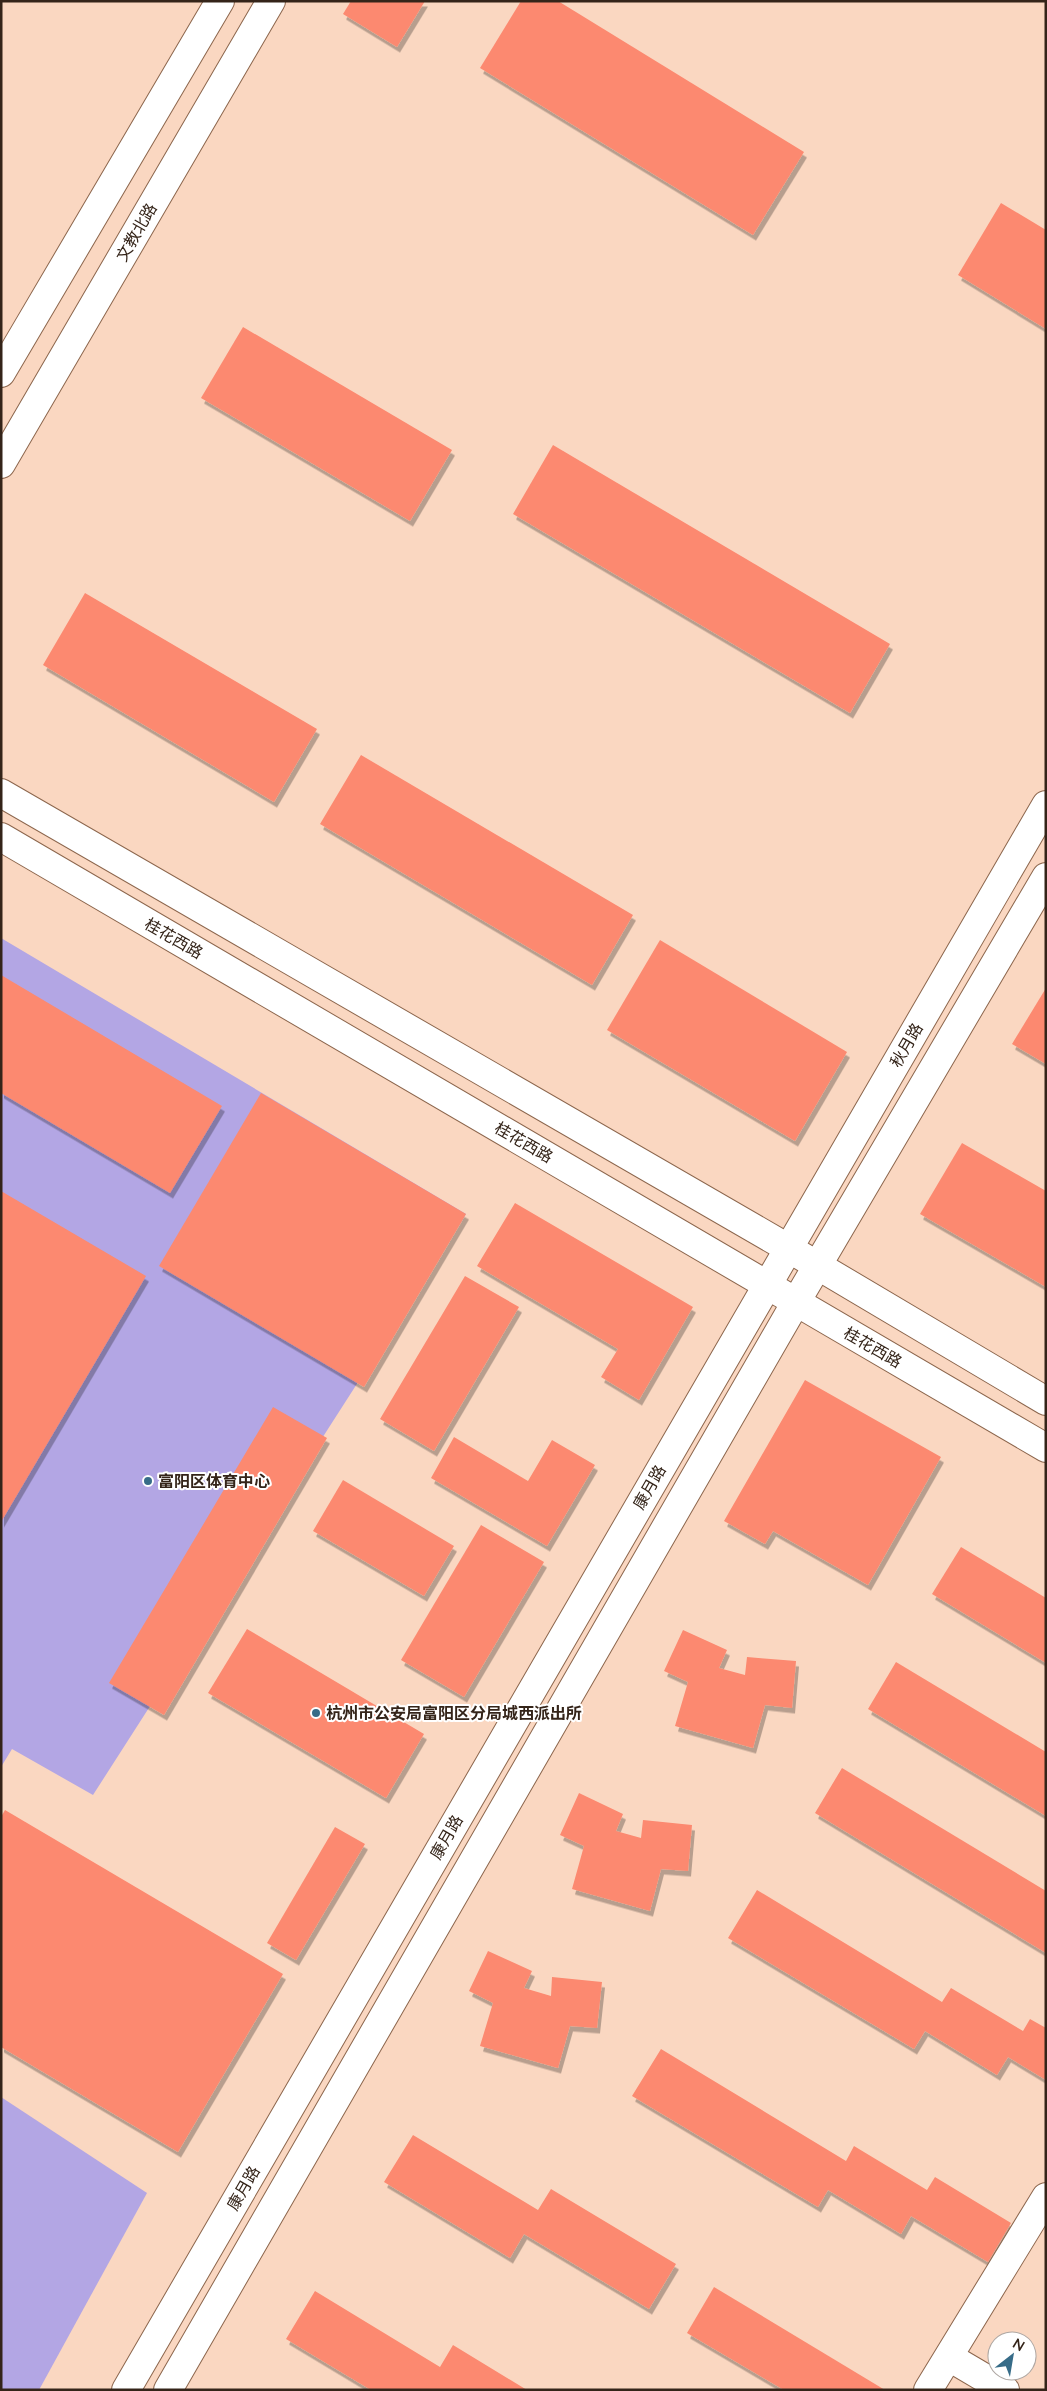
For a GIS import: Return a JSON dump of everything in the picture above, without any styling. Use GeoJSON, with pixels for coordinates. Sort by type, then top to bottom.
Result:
{"type":"FeatureCollection","features":[{"type":"Feature","properties":{"kind":"street"},"geometry":{"type":"LineString","coordinates":[[1,372],[220,1]]}},
{"type":"Feature","properties":{"kind":"street","name":"文教北路"},"geometry":{"type":"LineString","coordinates":[[1,464],[271,1]]}},
{"type":"Feature","properties":{"kind":"street"},"geometry":{"type":"LineString","coordinates":[[1,793],[788,1248],[1046,1401]]}},
{"type":"Feature","properties":{"kind":"street","name":"秋月路"},"geometry":{"type":"LineString","coordinates":[[766,1285],[1046,805]]}},
{"type":"Feature","properties":{"kind":"street","name":"桂花西路"},"geometry":{"type":"LineString","coordinates":[[1,838],[1046,1448]]}},
{"type":"Feature","properties":{"kind":"street"},"geometry":{"type":"LineString","coordinates":[[168,2390],[796,1302],[1046,876]]}},
{"type":"Feature","properties":{"kind":"street","name":"康月路"},"geometry":{"type":"LineString","coordinates":[[126,2390],[766,1285]]}},
{"type":"Feature","properties":{"kind":"street"},"geometry":{"type":"LineString","coordinates":[[928,2390],[1046,2197]]}},
{"type":"Feature","properties":{"kind":"street"},"geometry":{"type":"LineString","coordinates":[[949,2357],[1005,2390]]}},
{"type":"Feature","properties":{"kind":"shaded area","name":"富阳区体育中心"},"geometry":{"type":"Polygon","coordinates":[[[1,938],[466,1214],[93,1795],[12,1749],[1,1767],[1,938]]]}},
{"type":"Feature","properties":{"kind":"shaded area"},"geometry":{"type":"Polygon","coordinates":[[[1,2097],[147,2193],[39,2390],[1,2390],[1,2097]]]}},
{"type":"Feature","properties":{"kind":"building"},"geometry":{"type":"Polygon","coordinates":[[[351,1],[425,1],[397,47],[343,14],[351,1]]]}},
{"type":"Feature","properties":{"kind":"building"},"geometry":{"type":"Polygon","coordinates":[[[521,1],[558,1],[804,152],[753,235],[480,68],[521,1]]]}},
{"type":"Feature","properties":{"kind":"building"},"geometry":{"type":"Polygon","coordinates":[[[1001,203],[1046,230],[1046,329],[958,275],[1001,203]]]}},
{"type":"Feature","properties":{"kind":"building"},"geometry":{"type":"Polygon","coordinates":[[[243,327],[452,450],[410,521],[201,398],[243,327]]]}},
{"type":"Feature","properties":{"kind":"building"},"geometry":{"type":"Polygon","coordinates":[[[553,445],[890,644],[850,713],[513,514],[553,445]]]}},
{"type":"Feature","properties":{"kind":"building"},"geometry":{"type":"Polygon","coordinates":[[[85,593],[317,729],[274,802],[43,665],[85,593]]]}},
{"type":"Feature","properties":{"kind":"building"},"geometry":{"type":"Polygon","coordinates":[[[361,755],[633,915],[592,985],[320,824],[361,755]]]}},
{"type":"Feature","properties":{"kind":"building"},"geometry":{"type":"Polygon","coordinates":[[[660,940],[847,1052],[795,1141],[607,1030],[660,940]]]}},
{"type":"Feature","properties":{"kind":"building"},"geometry":{"type":"Polygon","coordinates":[[[1,975],[222,1106],[170,1193],[1,1093],[1,975]]]}},
{"type":"Feature","properties":{"kind":"building"},"geometry":{"type":"Polygon","coordinates":[[[1046,988],[1046,1064],[1012,1044],[1046,988]]]}},
{"type":"Feature","properties":{"kind":"building"},"geometry":{"type":"Polygon","coordinates":[[[261,1093],[466,1214],[364,1387],[159,1266],[261,1093]]]}},
{"type":"Feature","properties":{"kind":"building"},"geometry":{"type":"Polygon","coordinates":[[[962,1143],[1046,1191],[1046,1287],[920,1214],[962,1143]]]}},
{"type":"Feature","properties":{"kind":"building"},"geometry":{"type":"Polygon","coordinates":[[[1,1191],[146,1276],[1,1522],[1,1191]]]}},
{"type":"Feature","properties":{"kind":"building"},"geometry":{"type":"Polygon","coordinates":[[[515,1203],[693,1307],[639,1400],[601,1377],[618,1349],[477,1266],[515,1203]]]}},
{"type":"Feature","properties":{"kind":"building"},"geometry":{"type":"Polygon","coordinates":[[[465,1276],[519,1307],[434,1451],[380,1419],[465,1276]]]}},
{"type":"Feature","properties":{"kind":"building"},"geometry":{"type":"Polygon","coordinates":[[[805,1380],[941,1457],[868,1585],[773,1531],[765,1544],[724,1521],[805,1380]]]}},
{"type":"Feature","properties":{"kind":"building"},"geometry":{"type":"Polygon","coordinates":[[[273,1407],[327,1438],[164,1715],[109,1683],[273,1407]]]}},
{"type":"Feature","properties":{"kind":"building"},"geometry":{"type":"Polygon","coordinates":[[[454,1437],[528,1481],[552,1440],[595,1465],[547,1546],[431,1478],[454,1437]]]}},
{"type":"Feature","properties":{"kind":"building"},"geometry":{"type":"Polygon","coordinates":[[[343,1480],[454,1546],[424,1596],[313,1531],[343,1480]]]}},
{"type":"Feature","properties":{"kind":"building"},"geometry":{"type":"Polygon","coordinates":[[[481,1525],[544,1562],[464,1697],[401,1660],[481,1525]]]}},
{"type":"Feature","properties":{"kind":"building"},"geometry":{"type":"Polygon","coordinates":[[[961,1547],[1046,1598],[1046,1663],[932,1594],[961,1547]]]}},
{"type":"Feature","properties":{"kind":"building","name":"杭州市公安局富阳区分局城西派出所"},"geometry":{"type":"Polygon","coordinates":[[[247,1629],[424,1734],[386,1798],[208,1693],[247,1629]]]}},
{"type":"Feature","properties":{"kind":"building"},"geometry":{"type":"Polygon","coordinates":[[[683,1630],[727,1650],[719,1668],[745,1675],[747,1657],[796,1661],[792,1708],[765,1705],[753,1748],[675,1726],[688,1682],[664,1671],[683,1630]]]}},
{"type":"Feature","properties":{"kind":"building"},"geometry":{"type":"Polygon","coordinates":[[[896,1662],[1046,1752],[1046,1816],[868,1709],[896,1662]]]}},
{"type":"Feature","properties":{"kind":"building"},"geometry":{"type":"Polygon","coordinates":[[[842,1768],[1046,1891],[1046,1953],[815,1813],[842,1768]]]}},
{"type":"Feature","properties":{"kind":"building"},"geometry":{"type":"Polygon","coordinates":[[[579,1793],[623,1814],[616,1831],[641,1838],[643,1820],[692,1825],[688,1871],[661,1869],[650,1911],[572,1889],[584,1846],[560,1835],[579,1793]]]}},
{"type":"Feature","properties":{"kind":"building"},"geometry":{"type":"Polygon","coordinates":[[[5,1810],[283,1974],[178,2152],[1,2047],[1,1817],[5,1810]]]}},
{"type":"Feature","properties":{"kind":"building"},"geometry":{"type":"Polygon","coordinates":[[[335,1827],[365,1844],[296,1960],[267,1943],[335,1827]]]}},
{"type":"Feature","properties":{"kind":"building"},"geometry":{"type":"Polygon","coordinates":[[[757,1890],[942,2002],[951,1988],[1023,2031],[1030,2019],[1046,2028],[1046,2080],[1008,2057],[997,2075],[925,2031],[914,2049],[728,1938],[757,1890]]]}},
{"type":"Feature","properties":{"kind":"building"},"geometry":{"type":"Polygon","coordinates":[[[488,1951],[532,1971],[524,1988],[551,1996],[552,1977],[602,1982],[597,2028],[570,2026],[558,2068],[480,2046],[493,2003],[469,1991],[488,1951]]]}},
{"type":"Feature","properties":{"kind":"building"},"geometry":{"type":"Polygon","coordinates":[[[661,2049],[846,2161],[854,2146],[927,2190],[935,2177],[1011,2223],[988,2262],[911,2216],[901,2234],[828,2190],[818,2207],[632,2096],[661,2049]]]}},
{"type":"Feature","properties":{"kind":"building"},"geometry":{"type":"Polygon","coordinates":[[[413,2135],[538,2210],[551,2189],[676,2264],[649,2309],[524,2234],[510,2258],[384,2182],[413,2135]]]}},
{"type":"Feature","properties":{"kind":"building"},"geometry":{"type":"Polygon","coordinates":[[[714,2287],[885,2390],[784,2390],[687,2333],[714,2287]]]}},
{"type":"Feature","properties":{"kind":"building"},"geometry":{"type":"Polygon","coordinates":[[[315,2291],[440,2367],[453,2345],[527,2390],[371,2390],[286,2339],[315,2291]]]}},
{"type":"Feature","properties":{"kind":"place","name":"富阳区体育中心"},"geometry":{"type":"Point","coordinates":[148,1481]}},
{"type":"Feature","properties":{"kind":"place","name":"杭州市公安局富阳区分局城西派出所"},"geometry":{"type":"Point","coordinates":[316,1713]}}]}
